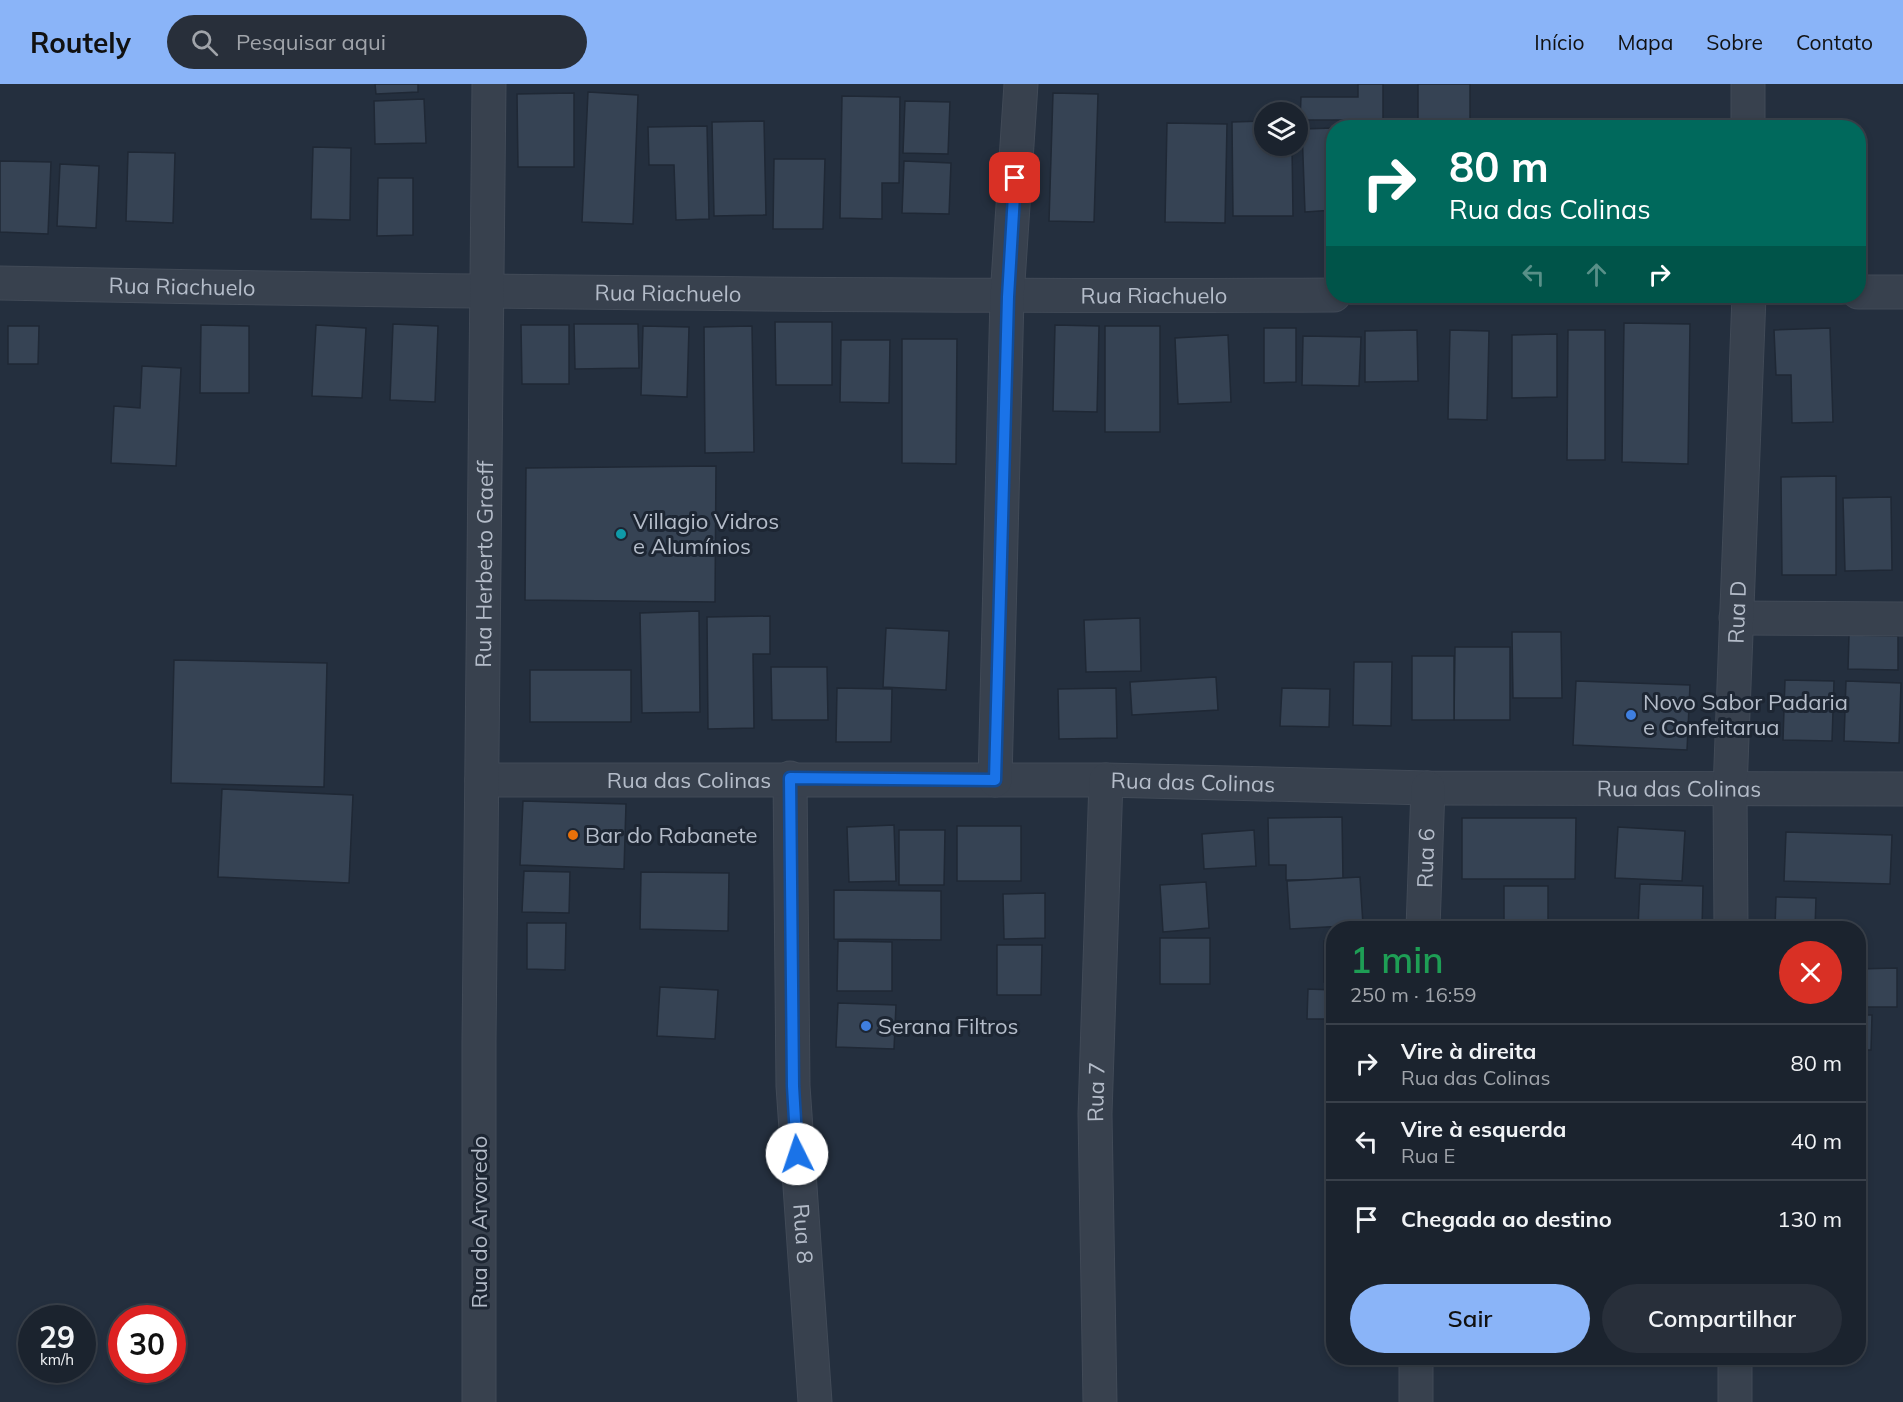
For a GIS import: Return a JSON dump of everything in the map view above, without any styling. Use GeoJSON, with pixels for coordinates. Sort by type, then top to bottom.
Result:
{"type":"FeatureCollection","features":[{"type":"Feature","properties":{"kind":"street","name":"Rua Herberto Graeff"},"geometry":{"type":"LineString","coordinates":[[479,1042],[489,84]]}},
{"type":"Feature","properties":{"kind":"street"},"geometry":{"type":"LineString","coordinates":[[995,780],[1008,297],[1021,84]]}},
{"type":"Feature","properties":{"kind":"street"},"geometry":{"type":"LineString","coordinates":[[1748,84],[1748,120]]}},
{"type":"Feature","properties":{"kind":"street","name":"Rua Riachuelo"},"geometry":{"type":"LineString","coordinates":[[0,283],[487,292],[1008,297],[1326,295]]}},
{"type":"Feature","properties":{"kind":"street"},"geometry":{"type":"LineString","coordinates":[[1866,292],[1903,292]]}},
{"type":"Feature","properties":{"kind":"street","name":"Rua D"},"geometry":{"type":"LineString","coordinates":[[1731,921],[1730,789],[1749,303]]}},
{"type":"Feature","properties":{"kind":"street"},"geometry":{"type":"LineString","coordinates":[[1736,618],[1903,619]]}},
{"type":"Feature","properties":{"kind":"street","name":"Rua das Colinas"},"geometry":{"type":"LineString","coordinates":[[482,780],[790,778],[1106,780],[1428,788],[1903,789]]}},
{"type":"Feature","properties":{"kind":"street","name":"Rua 8"},"geometry":{"type":"LineString","coordinates":[[790,778],[793,1086],[814,1402]]}},
{"type":"Feature","properties":{"kind":"street","name":"Rua 7"},"geometry":{"type":"LineString","coordinates":[[1100,1402],[1095,1114],[1106,780]]}},
{"type":"Feature","properties":{"kind":"street","name":"Rua 6"},"geometry":{"type":"LineString","coordinates":[[1423,921],[1428,788]]}},
{"type":"Feature","properties":{"kind":"street","name":"Rua do Arvoredo"},"geometry":{"type":"LineString","coordinates":[[479,1042],[479,1402]]}},
{"type":"Feature","properties":{"kind":"street"},"geometry":{"type":"LineString","coordinates":[[1416,1365],[1416,1402]]}},
{"type":"Feature","properties":{"kind":"street"},"geometry":{"type":"LineString","coordinates":[[1735,1365],[1735,1402]]}},
{"type":"Feature","properties":{"kind":"building"},"geometry":{"type":"Polygon","coordinates":[[[375,84],[418,84],[418,92],[376,94],[375,84]]]}},
{"type":"Feature","properties":{"kind":"building"},"geometry":{"type":"Polygon","coordinates":[[[1358,84],[1383,84],[1383,120],[1308,120],[1308,102],[1301,102],[1301,97],[1358,97],[1358,84]]]}},
{"type":"Feature","properties":{"kind":"building"},"geometry":{"type":"Polygon","coordinates":[[[1418,84],[1470,84],[1470,120],[1418,120],[1418,84]]]}},
{"type":"Feature","properties":{"kind":"building"},"geometry":{"type":"Polygon","coordinates":[[[588,92],[638,95],[633,224],[582,222],[588,92]]]}},
{"type":"Feature","properties":{"kind":"building"},"geometry":{"type":"Polygon","coordinates":[[[574,93],[574,167],[518,167],[517,94],[574,93]]]}},
{"type":"Feature","properties":{"kind":"building"},"geometry":{"type":"Polygon","coordinates":[[[1053,93],[1098,94],[1094,222],[1049,221],[1053,93]]]}},
{"type":"Feature","properties":{"kind":"building"},"geometry":{"type":"Polygon","coordinates":[[[842,96],[900,97],[899,183],[882,183],[882,219],[840,218],[842,96]]]}},
{"type":"Feature","properties":{"kind":"building"},"geometry":{"type":"Polygon","coordinates":[[[424,99],[426,143],[375,144],[374,101],[424,99]]]}},
{"type":"Feature","properties":{"kind":"building"},"geometry":{"type":"Polygon","coordinates":[[[905,101],[950,102],[948,154],[903,153],[905,101]]]}},
{"type":"Feature","properties":{"kind":"building"},"geometry":{"type":"Polygon","coordinates":[[[764,121],[766,215],[714,216],[712,122],[764,121]]]}},
{"type":"Feature","properties":{"kind":"building"},"geometry":{"type":"Polygon","coordinates":[[[1254,121],[1254,156],[1292,156],[1293,216],[1233,216],[1232,122],[1254,121]]]}},
{"type":"Feature","properties":{"kind":"building"},"geometry":{"type":"Polygon","coordinates":[[[1167,123],[1227,124],[1225,223],[1165,222],[1167,123]]]}},
{"type":"Feature","properties":{"kind":"building"},"geometry":{"type":"Polygon","coordinates":[[[707,126],[709,219],[676,220],[674,165],[649,165],[648,127],[707,126]]]}},
{"type":"Feature","properties":{"kind":"building"},"geometry":{"type":"Polygon","coordinates":[[[1326,128],[1326,211],[1305,212],[1303,156],[1308,156],[1308,129],[1326,128]]]}},
{"type":"Feature","properties":{"kind":"building"},"geometry":{"type":"Polygon","coordinates":[[[313,147],[351,148],[350,220],[311,219],[313,147]]]}},
{"type":"Feature","properties":{"kind":"building"},"geometry":{"type":"Polygon","coordinates":[[[128,152],[175,153],[173,223],[126,221],[128,152]]]}},
{"type":"Feature","properties":{"kind":"building"},"geometry":{"type":"Polygon","coordinates":[[[774,159],[825,159],[823,229],[773,229],[774,159]]]}},
{"type":"Feature","properties":{"kind":"building"},"geometry":{"type":"Polygon","coordinates":[[[0,161],[51,162],[48,234],[0,232],[0,161]]]}},
{"type":"Feature","properties":{"kind":"building"},"geometry":{"type":"Polygon","coordinates":[[[904,161],[951,163],[949,214],[902,213],[904,161]]]}},
{"type":"Feature","properties":{"kind":"building"},"geometry":{"type":"Polygon","coordinates":[[[60,164],[99,166],[96,228],[57,226],[60,164]]]}},
{"type":"Feature","properties":{"kind":"building"},"geometry":{"type":"Polygon","coordinates":[[[378,178],[413,178],[413,235],[377,236],[378,178]]]}},
{"type":"Feature","properties":{"kind":"building"},"geometry":{"type":"Polygon","coordinates":[[[775,322],[832,322],[832,385],[776,385],[775,322]]]}},
{"type":"Feature","properties":{"kind":"building"},"geometry":{"type":"Polygon","coordinates":[[[1624,323],[1690,324],[1688,464],[1622,462],[1624,323]]]}},
{"type":"Feature","properties":{"kind":"building"},"geometry":{"type":"Polygon","coordinates":[[[393,324],[438,326],[435,402],[390,400],[393,324]]]}},
{"type":"Feature","properties":{"kind":"building"},"geometry":{"type":"Polygon","coordinates":[[[574,324],[638,324],[639,368],[575,369],[574,324]]]}},
{"type":"Feature","properties":{"kind":"building"},"geometry":{"type":"Polygon","coordinates":[[[201,325],[249,326],[249,393],[200,393],[201,325]]]}},
{"type":"Feature","properties":{"kind":"building"},"geometry":{"type":"Polygon","coordinates":[[[316,325],[366,328],[362,398],[312,396],[316,325]]]}},
{"type":"Feature","properties":{"kind":"building"},"geometry":{"type":"Polygon","coordinates":[[[521,325],[569,325],[569,384],[522,384],[521,325]]]}},
{"type":"Feature","properties":{"kind":"building"},"geometry":{"type":"Polygon","coordinates":[[[1055,325],[1099,326],[1097,412],[1053,411],[1055,325]]]}},
{"type":"Feature","properties":{"kind":"building"},"geometry":{"type":"Polygon","coordinates":[[[8,326],[39,326],[38,364],[8,364],[8,326]]]}},
{"type":"Feature","properties":{"kind":"building"},"geometry":{"type":"Polygon","coordinates":[[[643,326],[689,327],[687,397],[641,395],[643,326]]]}},
{"type":"Feature","properties":{"kind":"building"},"geometry":{"type":"Polygon","coordinates":[[[752,326],[754,452],[705,453],[704,327],[752,326]]]}},
{"type":"Feature","properties":{"kind":"building"},"geometry":{"type":"Polygon","coordinates":[[[1105,326],[1160,326],[1160,432],[1105,432],[1105,326]]]}},
{"type":"Feature","properties":{"kind":"building"},"geometry":{"type":"Polygon","coordinates":[[[1264,328],[1296,328],[1296,382],[1264,383],[1264,328]]]}},
{"type":"Feature","properties":{"kind":"building"},"geometry":{"type":"Polygon","coordinates":[[[1830,328],[1833,422],[1792,423],[1791,375],[1776,375],[1774,330],[1830,328]]]}},
{"type":"Feature","properties":{"kind":"building"},"geometry":{"type":"Polygon","coordinates":[[[1417,330],[1418,381],[1365,382],[1365,331],[1417,330]]]}},
{"type":"Feature","properties":{"kind":"building"},"geometry":{"type":"Polygon","coordinates":[[[1450,330],[1489,331],[1487,420],[1448,419],[1450,330]]]}},
{"type":"Feature","properties":{"kind":"building"},"geometry":{"type":"Polygon","coordinates":[[[1568,330],[1605,330],[1605,460],[1567,460],[1568,330]]]}},
{"type":"Feature","properties":{"kind":"building"},"geometry":{"type":"Polygon","coordinates":[[[1557,334],[1557,397],[1512,398],[1512,335],[1557,334]]]}},
{"type":"Feature","properties":{"kind":"building"},"geometry":{"type":"Polygon","coordinates":[[[1228,335],[1231,402],[1178,404],[1175,338],[1228,335]]]}},
{"type":"Feature","properties":{"kind":"building"},"geometry":{"type":"Polygon","coordinates":[[[1303,336],[1361,337],[1359,386],[1302,385],[1303,336]]]}},
{"type":"Feature","properties":{"kind":"building"},"geometry":{"type":"Polygon","coordinates":[[[902,339],[957,339],[956,464],[902,463],[902,339]]]}},
{"type":"Feature","properties":{"kind":"building"},"geometry":{"type":"Polygon","coordinates":[[[841,340],[890,340],[889,403],[840,402],[841,340]]]}},
{"type":"Feature","properties":{"kind":"building"},"geometry":{"type":"Polygon","coordinates":[[[142,366],[181,368],[176,466],[111,463],[114,406],[140,408],[142,366]]]}},
{"type":"Feature","properties":{"kind":"building","name":"Villagio Vidros e Alumínios"},"geometry":{"type":"Polygon","coordinates":[[[716,466],[715,602],[525,600],[526,468],[716,466]]]}},
{"type":"Feature","properties":{"kind":"building"},"geometry":{"type":"Polygon","coordinates":[[[1836,476],[1836,575],[1782,575],[1781,477],[1836,476]]]}},
{"type":"Feature","properties":{"kind":"building"},"geometry":{"type":"Polygon","coordinates":[[[1891,497],[1892,570],[1845,571],[1843,498],[1891,497]]]}},
{"type":"Feature","properties":{"kind":"building"},"geometry":{"type":"Polygon","coordinates":[[[699,611],[700,712],[642,713],[640,613],[699,611]]]}},
{"type":"Feature","properties":{"kind":"building"},"geometry":{"type":"Polygon","coordinates":[[[770,616],[770,654],[753,654],[754,728],[708,729],[707,617],[770,616]]]}},
{"type":"Feature","properties":{"kind":"building"},"geometry":{"type":"Polygon","coordinates":[[[1140,618],[1141,671],[1086,672],[1084,620],[1140,618]]]}},
{"type":"Feature","properties":{"kind":"building"},"geometry":{"type":"Polygon","coordinates":[[[886,628],[949,631],[946,690],[883,687],[886,628]]]}},
{"type":"Feature","properties":{"kind":"building"},"geometry":{"type":"Polygon","coordinates":[[[1512,632],[1561,632],[1562,698],[1513,698],[1512,632]]]}},
{"type":"Feature","properties":{"kind":"building"},"geometry":{"type":"Polygon","coordinates":[[[1849,635],[1898,636],[1898,670],[1848,669],[1849,635]]]}},
{"type":"Feature","properties":{"kind":"building"},"geometry":{"type":"Polygon","coordinates":[[[1455,647],[1510,647],[1510,720],[1454,720],[1455,647]]]}},
{"type":"Feature","properties":{"kind":"building"},"geometry":{"type":"Polygon","coordinates":[[[1412,656],[1454,656],[1454,720],[1412,720],[1412,656]]]}},
{"type":"Feature","properties":{"kind":"building"},"geometry":{"type":"Polygon","coordinates":[[[174,660],[327,663],[324,787],[171,783],[174,660]]]}},
{"type":"Feature","properties":{"kind":"building"},"geometry":{"type":"Polygon","coordinates":[[[1354,662],[1392,662],[1391,726],[1353,725],[1354,662]]]}},
{"type":"Feature","properties":{"kind":"building"},"geometry":{"type":"Polygon","coordinates":[[[771,667],[827,667],[828,720],[772,720],[771,667]]]}},
{"type":"Feature","properties":{"kind":"building"},"geometry":{"type":"Polygon","coordinates":[[[530,670],[631,670],[631,722],[530,722],[530,670]]]}},
{"type":"Feature","properties":{"kind":"building"},"geometry":{"type":"Polygon","coordinates":[[[1216,677],[1218,710],[1132,715],[1130,682],[1216,677]]]}},
{"type":"Feature","properties":{"kind":"building"},"geometry":{"type":"Polygon","coordinates":[[[1785,680],[1834,681],[1832,741],[1783,740],[1785,680]]]}},
{"type":"Feature","properties":{"kind":"building","name":"Novo Sabor Padaria e Confeitarua"},"geometry":{"type":"Polygon","coordinates":[[[1576,681],[1690,685],[1687,750],[1573,745],[1576,681]]]}},
{"type":"Feature","properties":{"kind":"building"},"geometry":{"type":"Polygon","coordinates":[[[1846,681],[1901,683],[1899,743],[1844,741],[1846,681]]]}},
{"type":"Feature","properties":{"kind":"building"},"geometry":{"type":"Polygon","coordinates":[[[837,688],[892,689],[891,742],[836,742],[837,688]]]}},
{"type":"Feature","properties":{"kind":"building"},"geometry":{"type":"Polygon","coordinates":[[[1116,688],[1117,738],[1059,739],[1058,689],[1116,688]]]}},
{"type":"Feature","properties":{"kind":"building"},"geometry":{"type":"Polygon","coordinates":[[[1282,688],[1330,689],[1329,727],[1280,726],[1282,688]]]}},
{"type":"Feature","properties":{"kind":"building"},"geometry":{"type":"Polygon","coordinates":[[[222,789],[353,795],[349,883],[218,877],[222,789]]]}},
{"type":"Feature","properties":{"kind":"building","name":"Bar do Rabanete"},"geometry":{"type":"Polygon","coordinates":[[[523,801],[626,804],[624,869],[520,865],[523,801]]]}},
{"type":"Feature","properties":{"kind":"building"},"geometry":{"type":"Polygon","coordinates":[[[1342,817],[1343,880],[1286,880],[1286,865],[1269,865],[1268,818],[1342,817]]]}},
{"type":"Feature","properties":{"kind":"building"},"geometry":{"type":"Polygon","coordinates":[[[1462,818],[1576,818],[1575,879],[1462,879],[1462,818]]]}},
{"type":"Feature","properties":{"kind":"building"},"geometry":{"type":"Polygon","coordinates":[[[894,825],[896,881],[849,882],[847,827],[894,825]]]}},
{"type":"Feature","properties":{"kind":"building"},"geometry":{"type":"Polygon","coordinates":[[[957,826],[1021,826],[1021,881],[957,881],[957,826]]]}},
{"type":"Feature","properties":{"kind":"building"},"geometry":{"type":"Polygon","coordinates":[[[1618,827],[1685,831],[1682,881],[1615,878],[1618,827]]]}},
{"type":"Feature","properties":{"kind":"building"},"geometry":{"type":"Polygon","coordinates":[[[899,830],[945,830],[944,885],[899,885],[899,830]]]}},
{"type":"Feature","properties":{"kind":"building"},"geometry":{"type":"Polygon","coordinates":[[[1254,830],[1256,866],[1204,869],[1202,834],[1254,830]]]}},
{"type":"Feature","properties":{"kind":"building"},"geometry":{"type":"Polygon","coordinates":[[[1786,832],[1892,835],[1890,884],[1784,881],[1786,832]]]}},
{"type":"Feature","properties":{"kind":"building"},"geometry":{"type":"Polygon","coordinates":[[[524,871],[570,872],[569,913],[522,912],[524,871]]]}},
{"type":"Feature","properties":{"kind":"building"},"geometry":{"type":"Polygon","coordinates":[[[641,872],[729,873],[728,931],[640,929],[641,872]]]}},
{"type":"Feature","properties":{"kind":"building"},"geometry":{"type":"Polygon","coordinates":[[[1360,877],[1363,921],[1326,921],[1326,927],[1290,929],[1287,881],[1360,877]]]}},
{"type":"Feature","properties":{"kind":"building"},"geometry":{"type":"Polygon","coordinates":[[[1206,882],[1209,928],[1163,932],[1160,885],[1206,882]]]}},
{"type":"Feature","properties":{"kind":"building"},"geometry":{"type":"Polygon","coordinates":[[[1640,884],[1703,886],[1702,921],[1638,921],[1640,884]]]}},
{"type":"Feature","properties":{"kind":"building"},"geometry":{"type":"Polygon","coordinates":[[[1504,886],[1548,886],[1548,921],[1504,921],[1504,886]]]}},
{"type":"Feature","properties":{"kind":"building"},"geometry":{"type":"Polygon","coordinates":[[[834,890],[941,891],[941,940],[834,939],[834,890]]]}},
{"type":"Feature","properties":{"kind":"building"},"geometry":{"type":"Polygon","coordinates":[[[1045,893],[1045,938],[1004,939],[1003,894],[1045,893]]]}},
{"type":"Feature","properties":{"kind":"building"},"geometry":{"type":"Polygon","coordinates":[[[1776,897],[1816,898],[1815,921],[1775,921],[1776,897]]]}},
{"type":"Feature","properties":{"kind":"building"},"geometry":{"type":"Polygon","coordinates":[[[527,923],[566,923],[565,970],[527,969],[527,923]]]}},
{"type":"Feature","properties":{"kind":"building"},"geometry":{"type":"Polygon","coordinates":[[[1160,938],[1210,938],[1210,984],[1160,984],[1160,938]]]}},
{"type":"Feature","properties":{"kind":"building"},"geometry":{"type":"Polygon","coordinates":[[[838,941],[892,942],[892,991],[837,991],[838,941]]]}},
{"type":"Feature","properties":{"kind":"building"},"geometry":{"type":"Polygon","coordinates":[[[1324,941],[1326,941],[1326,982],[1324,982],[1324,941]]]}},
{"type":"Feature","properties":{"kind":"building"},"geometry":{"type":"Polygon","coordinates":[[[997,945],[1042,945],[1041,995],[997,995],[997,945]]]}},
{"type":"Feature","properties":{"kind":"building"},"geometry":{"type":"Polygon","coordinates":[[[1897,968],[1897,1007],[1866,1007],[1866,969],[1897,968]]]}},
{"type":"Feature","properties":{"kind":"building"},"geometry":{"type":"Polygon","coordinates":[[[660,987],[718,990],[715,1039],[657,1036],[660,987]]]}},
{"type":"Feature","properties":{"kind":"building"},"geometry":{"type":"Polygon","coordinates":[[[1308,989],[1326,990],[1326,1019],[1307,1019],[1308,989]]]}},
{"type":"Feature","properties":{"kind":"building","name":"Serana Filtros"},"geometry":{"type":"Polygon","coordinates":[[[838,1003],[896,1005],[894,1049],[836,1047],[838,1003]]]}},
{"type":"Feature","properties":{"kind":"building"},"geometry":{"type":"Polygon","coordinates":[[[1866,1015],[1872,1015],[1871,1050],[1866,1050],[1866,1015]]]}},
{"type":"Feature","properties":{"kind":"place","name":"Villagio Vidros e Alumínios"},"geometry":{"type":"Point","coordinates":[621,534]}},
{"type":"Feature","properties":{"kind":"place","name":"Novo Sabor Padaria e Confeitarua"},"geometry":{"type":"Point","coordinates":[1631,715]}},
{"type":"Feature","properties":{"kind":"place","name":"Bar do Rabanete"},"geometry":{"type":"Point","coordinates":[573,835]}},
{"type":"Feature","properties":{"kind":"place","name":"Serana Filtros"},"geometry":{"type":"Point","coordinates":[866,1026]}},
{"type":"Feature","properties":{"kind":"route"},"geometry":{"type":"LineString","coordinates":[[797,1154],[793,1086],[790,778],[995,780],[1008,297],[1015,178]]}}]}
